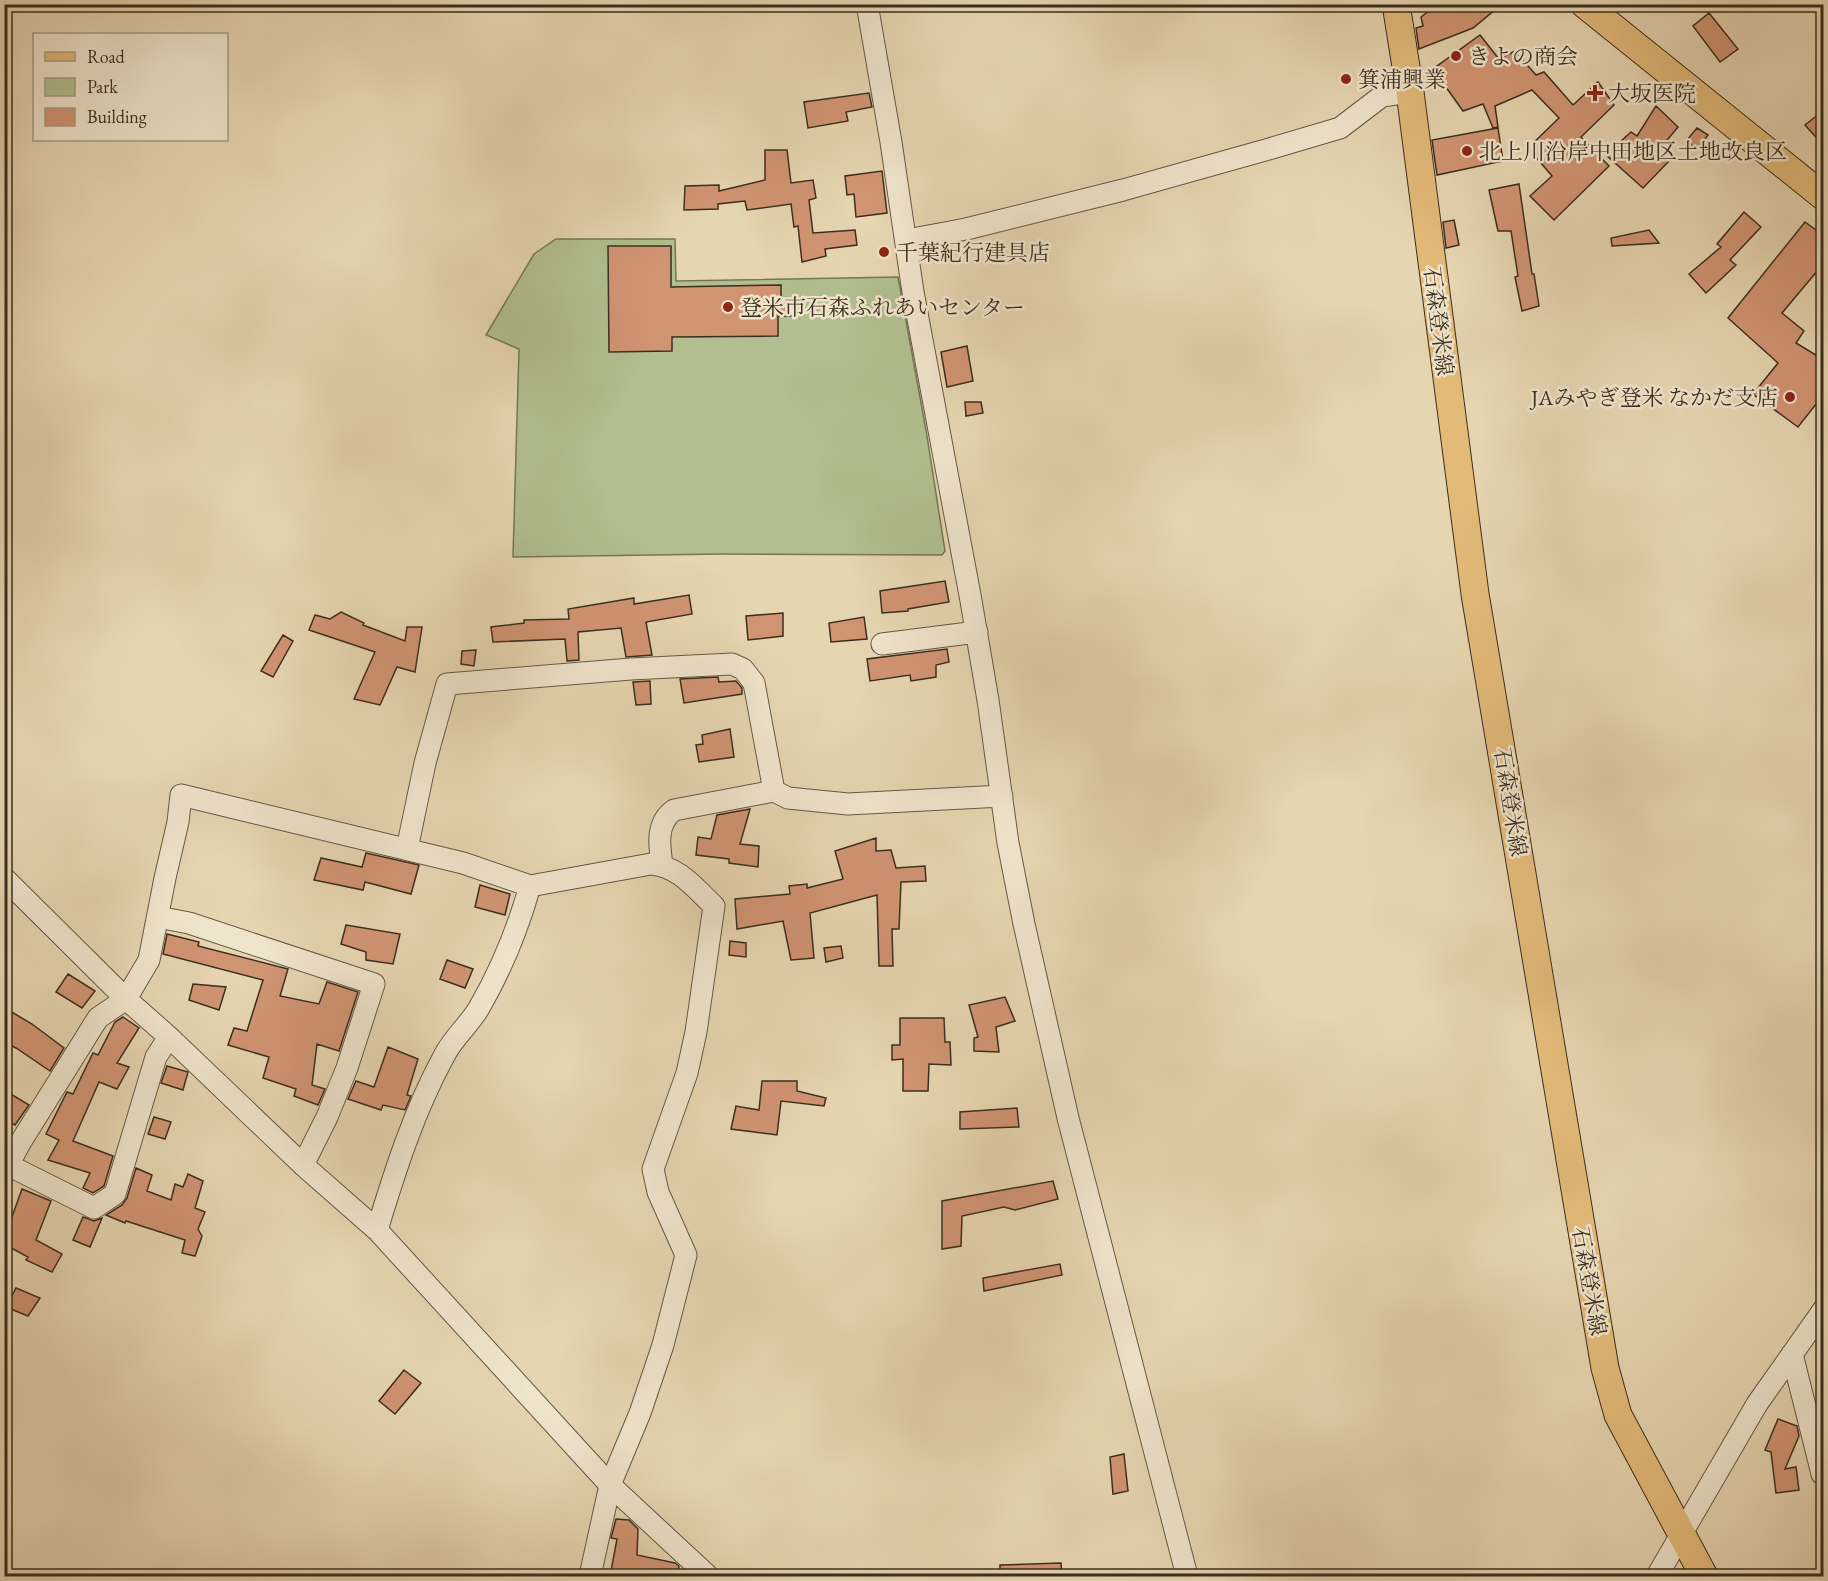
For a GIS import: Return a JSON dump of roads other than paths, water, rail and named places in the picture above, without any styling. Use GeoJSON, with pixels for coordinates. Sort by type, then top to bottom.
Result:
{"type":"FeatureCollection","features":[{"type":"Feature","properties":{"kind":"main road","name":"石森登米線"},"geometry":{"type":"LineString","coordinates":[[1396,4],[1410,92],[1475,594],[1605,1368],[1618,1415],[1704,1576]]}},
{"type":"Feature","properties":{"kind":"main road"},"geometry":{"type":"LineString","coordinates":[[1584,4],[1824,197]]}},
{"type":"Feature","properties":{"kind":"street"},"geometry":{"type":"LineString","coordinates":[[867,4],[907,240],[915,303],[976,632],[1008,843],[1024,924],[1068,1118],[1187,1576]]}},
{"type":"Feature","properties":{"kind":"street"},"geometry":{"type":"LineString","coordinates":[[907,240],[966,229],[1112,193],[1269,149],[1340,128],[1382,96],[1410,92]]}},
{"type":"Feature","properties":{"kind":"street"},"geometry":{"type":"LineString","coordinates":[[882,644],[976,632]]}},
{"type":"Feature","properties":{"kind":"street"},"geometry":{"type":"LineString","coordinates":[[407,849],[425,764],[447,684],[631,669],[732,664],[743,669],[754,683],[774,791]]}},
{"type":"Feature","properties":{"kind":"street"},"geometry":{"type":"LineString","coordinates":[[662,865],[661,825],[665,816],[674,810],[774,791],[788,798],[848,804],[1002,796]]}},
{"type":"Feature","properties":{"kind":"street"},"geometry":{"type":"LineString","coordinates":[[169,1037],[156,1057],[115,1194],[94,1208],[6,1169],[99,1018],[126,999],[149,960],[178,822],[181,795],[463,863],[530,886],[651,864],[662,865],[682,876],[714,906],[696,1032],[687,1073],[653,1169],[658,1192],[686,1255],[663,1345],[647,1394],[610,1485],[590,1576]]}},
{"type":"Feature","properties":{"kind":"street"},"geometry":{"type":"LineString","coordinates":[[4,878],[126,999],[303,1165],[376,1230],[610,1485],[705,1575]]}},
{"type":"Feature","properties":{"kind":"street"},"geometry":{"type":"LineString","coordinates":[[376,1230],[396,1170],[444,1053],[478,1009],[495,978],[519,922],[530,886]]}},
{"type":"Feature","properties":{"kind":"street"},"geometry":{"type":"LineString","coordinates":[[158,917],[189,923],[374,984],[347,1068],[327,1117],[303,1165]]}},
{"type":"Feature","properties":{"kind":"street"},"geometry":{"type":"LineString","coordinates":[[1657,1576],[1757,1404],[1824,1309]]}},
{"type":"Feature","properties":{"kind":"street"},"geometry":{"type":"LineString","coordinates":[[1792,1354],[1822,1474],[1824,1473]]}},
{"type":"Feature","properties":{"kind":"place","name":"きよの商会"},"geometry":{"type":"Point","coordinates":[1456,56]}},
{"type":"Feature","properties":{"kind":"place","name":"箕浦興業"},"geometry":{"type":"Point","coordinates":[1346,79]}},
{"type":"Feature","properties":{"kind":"place","name":"大坂医院"},"geometry":{"type":"Point","coordinates":[1595,93]}},
{"type":"Feature","properties":{"kind":"place","name":"北上川沿岸中田地区土地改良区"},"geometry":{"type":"Point","coordinates":[1467,151]}},
{"type":"Feature","properties":{"kind":"place","name":"千葉紀行建具店"},"geometry":{"type":"Point","coordinates":[884,252]}},
{"type":"Feature","properties":{"kind":"place","name":"登米市石森ふれあいセンター"},"geometry":{"type":"Point","coordinates":[728,307]}},
{"type":"Feature","properties":{"kind":"place","name":"JAみやぎ登米 なかだ支店"},"geometry":{"type":"Point","coordinates":[1790,397]}}]}
